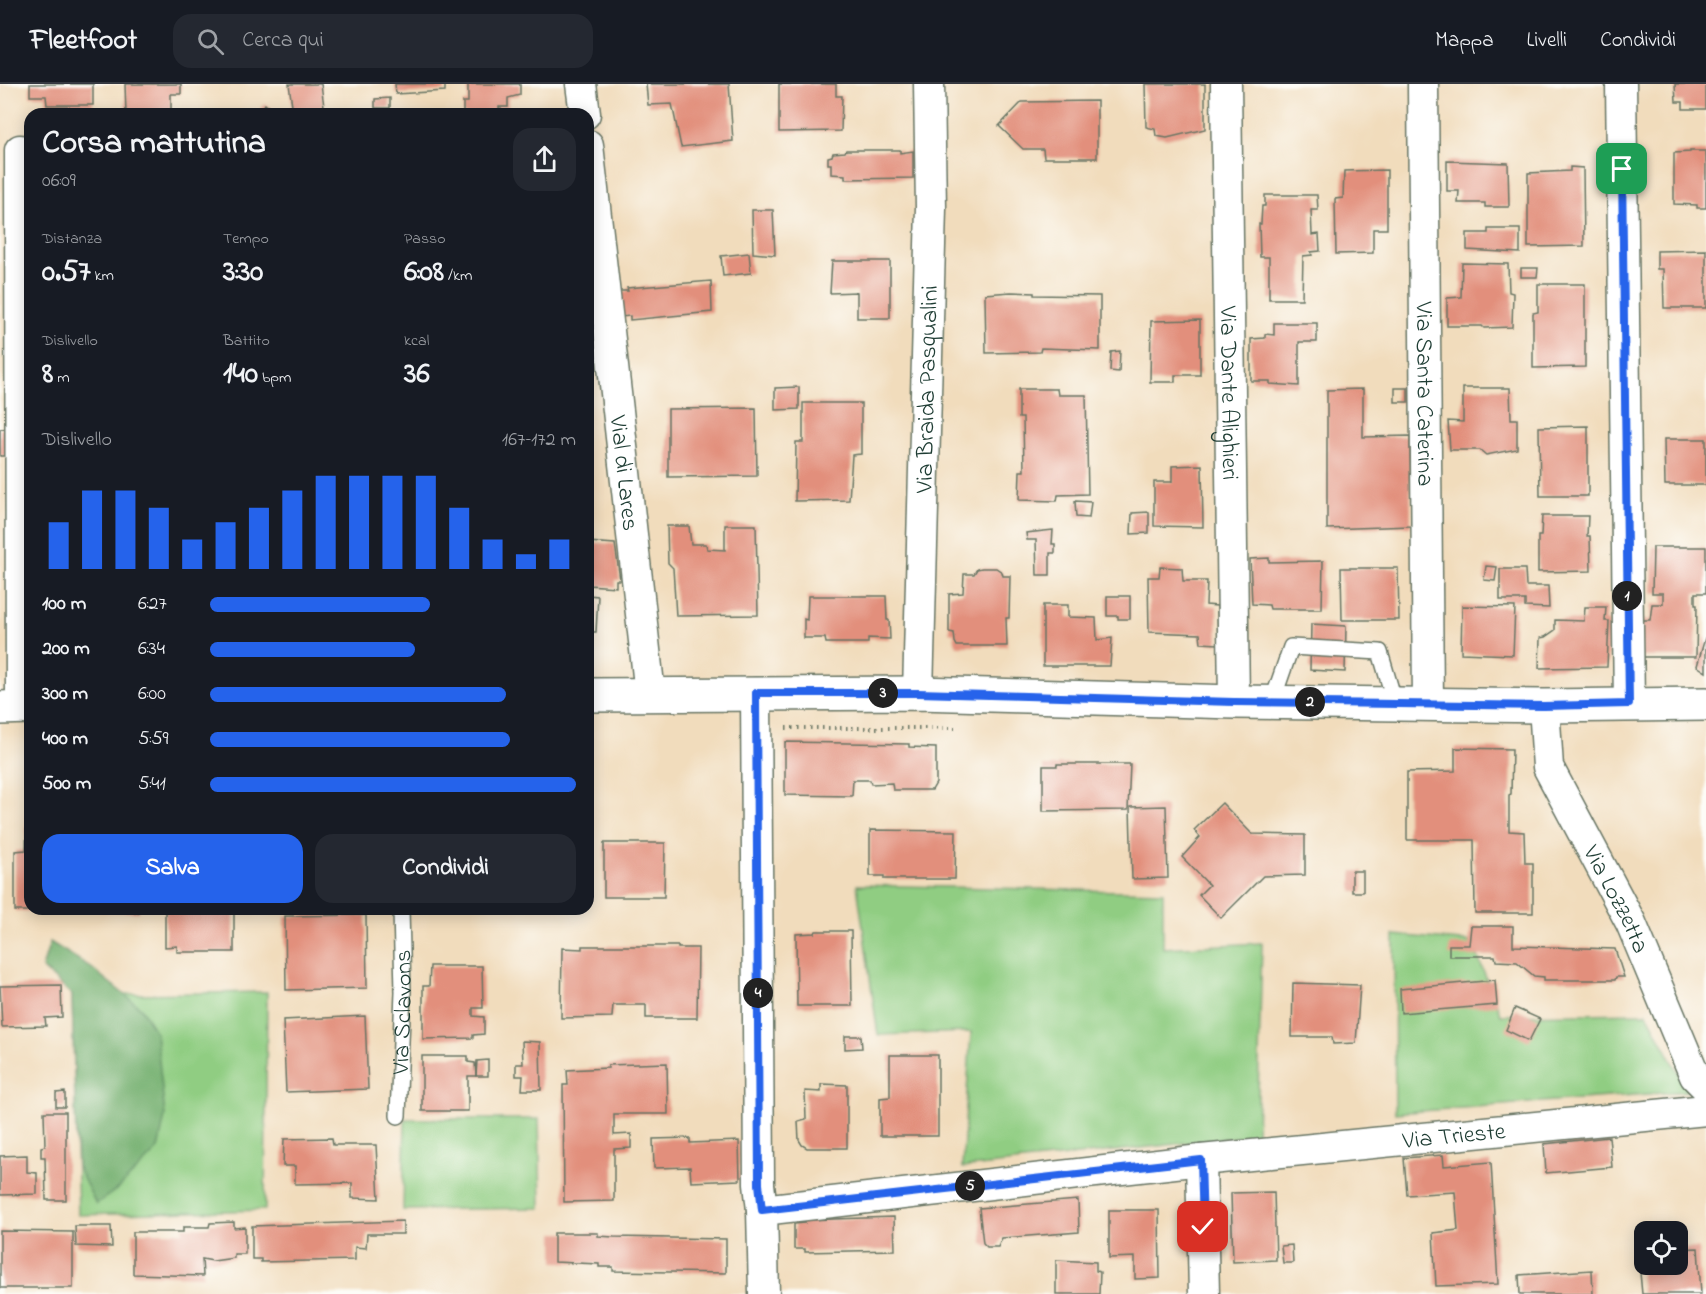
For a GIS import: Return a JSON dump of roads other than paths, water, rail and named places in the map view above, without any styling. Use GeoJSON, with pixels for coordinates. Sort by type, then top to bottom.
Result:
{"type":"FeatureCollection","features":[{"type":"Feature","properties":{"kind":"street"},"geometry":{"type":"LineString","coordinates":[[581,84],[584,108]]}},
{"type":"Feature","properties":{"kind":"street","name":"Via Braida Pasqualini"},"geometry":{"type":"LineString","coordinates":[[918,693],[931,208],[929,84]]}},
{"type":"Feature","properties":{"kind":"street","name":"Via Dante Alighieri"},"geometry":{"type":"LineString","coordinates":[[1226,84],[1234,702]]}},
{"type":"Feature","properties":{"kind":"street","name":"Via Santa Caterina"},"geometry":{"type":"LineString","coordinates":[[1424,84],[1428,704]]}},
{"type":"Feature","properties":{"kind":"street"},"geometry":{"type":"LineString","coordinates":[[1621,84],[1629,704]]}},
{"type":"Feature","properties":{"kind":"street"},"geometry":{"type":"LineString","coordinates":[[17,708],[20,150]]}},
{"type":"Feature","properties":{"kind":"street","name":"Vial di Lares"},"geometry":{"type":"LineString","coordinates":[[594,198],[650,694]]}},
{"type":"Feature","properties":{"kind":"street"},"geometry":{"type":"LineString","coordinates":[[756,693],[759,1184],[762,1210],[764,1294]]}},
{"type":"Feature","properties":{"kind":"street"},"geometry":{"type":"LineString","coordinates":[[594,695],[918,693],[1234,702],[1544,706],[1706,704]]}},
{"type":"Feature","properties":{"kind":"street","name":"Via Lozzetta"},"geometry":{"type":"LineString","coordinates":[[1544,706],[1548,768],[1632,922],[1695,1076],[1706,1087]]}},
{"type":"Feature","properties":{"kind":"street","name":"Via Trieste"},"geometry":{"type":"LineString","coordinates":[[762,1210],[1201,1160],[1706,1110]]}},
{"type":"Feature","properties":{"kind":"street"},"geometry":{"type":"LineString","coordinates":[[1201,1160],[1204,1294]]}},
{"type":"Feature","properties":{"kind":"lane"},"geometry":{"type":"LineString","coordinates":[[1272,702],[1291,647],[1380,652],[1395,703]]}},
{"type":"Feature","properties":{"kind":"lane","name":"Via Sclavons"},"geometry":{"type":"LineString","coordinates":[[398,1116],[403,992],[401,915]]}}]}
